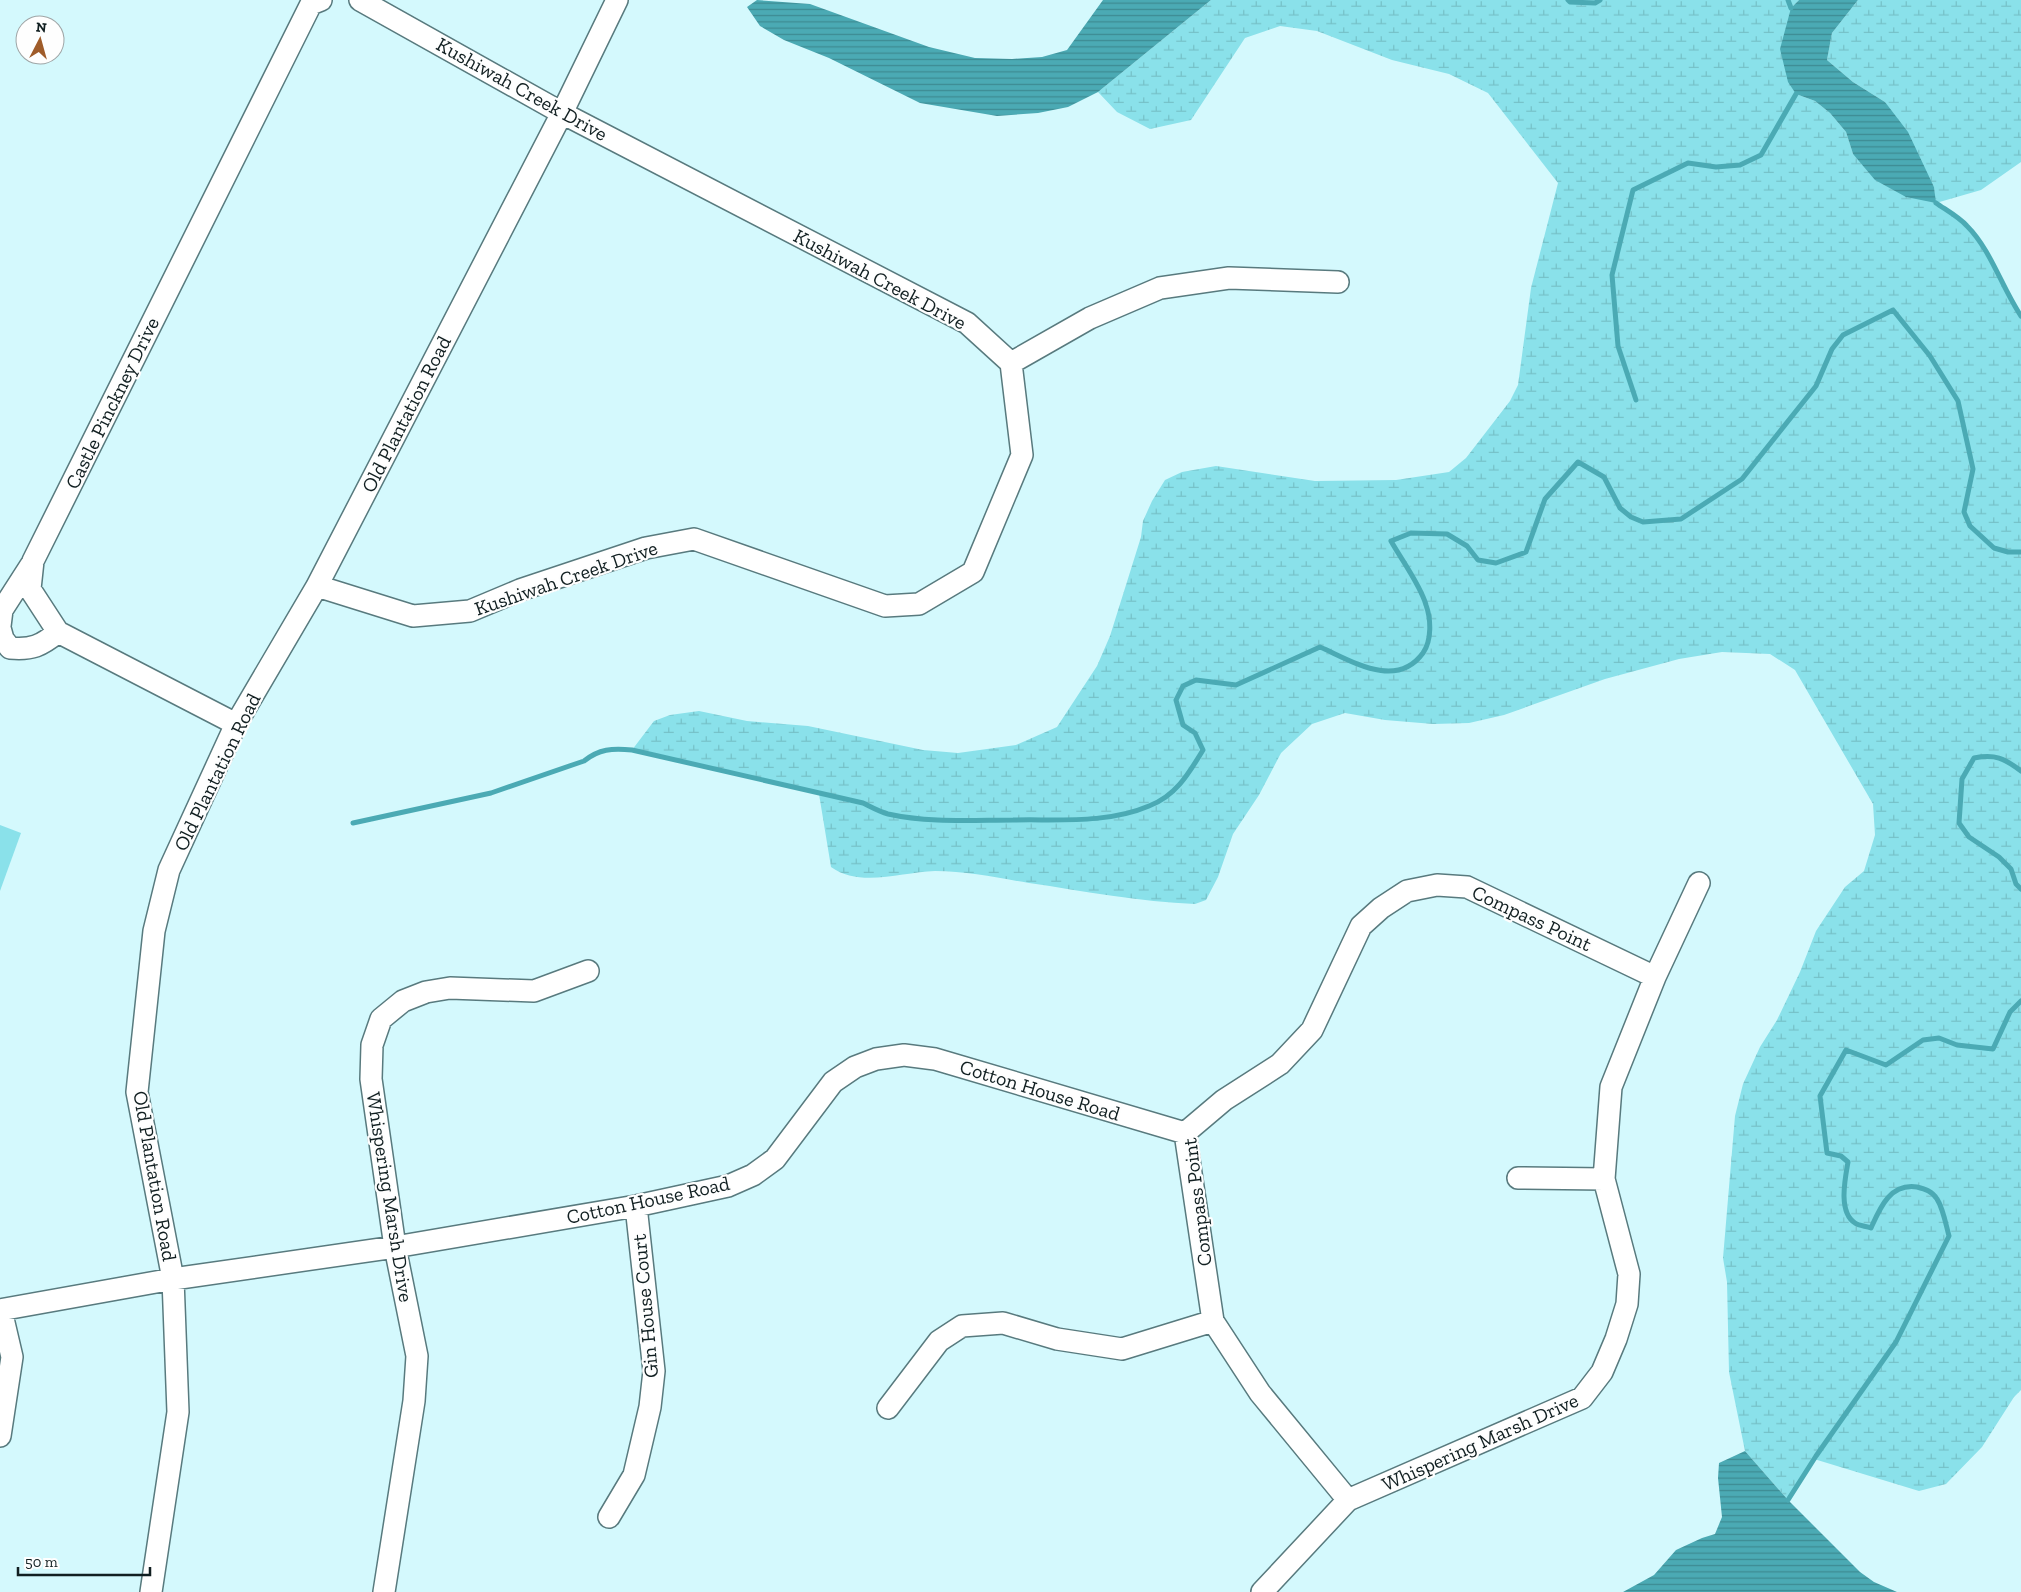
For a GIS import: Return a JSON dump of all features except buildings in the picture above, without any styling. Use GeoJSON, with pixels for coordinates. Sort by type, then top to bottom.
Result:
{"type":"FeatureCollection","features":[{"type":"Feature","properties":{"kind":"street","name":"Kushiwah Creek Drive"},"geometry":{"type":"LineString","coordinates":[[317,586],[413,616],[470,611],[520,590],[646,548],[694,539],[885,606],[919,604],[973,572],[1022,455],[1011,363],[967,323],[562,113],[360,0]]}},
{"type":"Feature","properties":{"kind":"street","name":"Old Plantation Road"},"geometry":{"type":"LineString","coordinates":[[151,1592],[178,1412],[173,1280],[137,1092],[154,931],[170,870],[236,724],[317,586],[562,113],[617,0]]}},
{"type":"Feature","properties":{"kind":"street","name":"Castle Pinckney Drive"},"geometry":{"type":"LineString","coordinates":[[236,724],[58,632],[30,589],[33,561],[313,1]]}},
{"type":"Feature","properties":{"kind":"street"},"geometry":{"type":"LineString","coordinates":[[1011,363],[1090,318],[1160,288],[1229,278],[1338,282]]}},
{"type":"Feature","properties":{"kind":"street"},"geometry":{"type":"LineString","coordinates":[[33,561],[2,610],[0,627],[3,639],[10,648],[24,649],[42,645],[58,632]]}},
{"type":"Feature","properties":{"kind":"street","name":"Whispering Marsh Drive"},"geometry":{"type":"LineString","coordinates":[[1262,1592],[1348,1500],[1582,1398],[1602,1372],[1616,1339],[1627,1304],[1629,1274],[1604,1179],[1611,1087],[1655,977],[1699,883]]}},
{"type":"Feature","properties":{"kind":"street","name":"Compass Point"},"geometry":{"type":"LineString","coordinates":[[1348,1500],[1260,1392],[1213,1321],[1185,1133],[1224,1100],[1280,1064],[1312,1030],[1362,926],[1381,908],[1407,891],[1437,885],[1468,887],[1655,977]]}},
{"type":"Feature","properties":{"kind":"street","name":"Whispering Marsh Drive"},"geometry":{"type":"LineString","coordinates":[[384,1592],[414,1401],[417,1356],[395,1247],[371,1079],[372,1045],[381,1019],[403,1001],[426,992],[450,988],[534,991],[588,971]]}},
{"type":"Feature","properties":{"kind":"street","name":"Cotton House Road"},"geometry":{"type":"LineString","coordinates":[[1,1310],[173,1280],[395,1247],[636,1206],[728,1186],[753,1175],[775,1159],[833,1082],[855,1067],[876,1059],[894,1056],[935,1059],[1185,1133]]}},
{"type":"Feature","properties":{"kind":"street"},"geometry":{"type":"LineString","coordinates":[[1518,1178],[1604,1179]]}},
{"type":"Feature","properties":{"kind":"street","name":"Gin House Court"},"geometry":{"type":"LineString","coordinates":[[609,1517],[634,1475],[650,1407],[654,1371],[636,1206]]}},
{"type":"Feature","properties":{"kind":"street"},"geometry":{"type":"LineString","coordinates":[[0,1436],[12,1357],[1,1310]]}},
{"type":"Feature","properties":{"kind":"street"},"geometry":{"type":"LineString","coordinates":[[888,1408],[939,1341],[962,1326],[1003,1323],[1057,1339],[1122,1349],[1213,1321]]}},
{"type":"Feature","properties":{"kind":"green space"},"geometry":{"type":"Polygon","coordinates":[[[1211,0],[1799,0],[1791,8],[1796,94],[1815,101],[1830,113],[1846,132],[1853,154],[1935,203],[1934,187],[1885,102],[1853,82],[1827,60],[1832,33],[1858,0],[2021,0],[2021,162],[1981,190],[1936,203],[1968,226],[1976,236],[1984,247],[2021,316],[2021,1390],[2014,1397],[1982,1447],[1946,1484],[1919,1491],[1814,1459],[1788,1500],[1745,1451],[1729,1372],[1727,1282],[1723,1258],[1735,1116],[1743,1084],[1760,1047],[1777,1020],[1800,972],[1816,931],[1845,887],[1864,871],[1875,835],[1873,804],[1795,670],[1770,654],[1722,652],[1679,659],[1605,679],[1504,715],[1469,723],[1433,724],[1385,720],[1345,713],[1312,724],[1281,753],[1259,795],[1233,834],[1218,877],[1206,900],[1195,904],[1133,899],[959,872],[935,871],[882,877],[855,877],[831,867],[819,794],[632,750],[654,721],[670,715],[699,711],[747,721],[808,726],[923,750],[958,753],[1016,745],[1057,727],[1097,666],[1110,636],[1141,537],[1143,521],[1152,501],[1165,480],[1182,472],[1216,466],[1315,481],[1396,480],[1449,472],[1466,458],[1510,401],[1518,385],[1531,288],[1558,183],[1488,93],[1449,74],[1392,60],[1317,31],[1280,26],[1245,38],[1191,120],[1150,129],[1117,112],[1098,92],[1211,0]]]}},
{"type":"Feature","properties":{"kind":"green space"},"geometry":{"type":"Polygon","coordinates":[[[0,825],[21,833],[0,891],[0,825]]]}},
{"type":"Feature","properties":{"kind":"shaded area"},"geometry":{"type":"Polygon","coordinates":[[[757,0],[810,4],[929,47],[975,58],[1012,59],[1042,57],[1067,50],[1103,0],[1211,0],[1098,92],[1068,107],[1038,113],[997,116],[920,103],[829,58],[784,40],[760,26],[747,7],[757,0]]]}},
{"type":"Feature","properties":{"kind":"shaded area"},"geometry":{"type":"Polygon","coordinates":[[[1799,0],[1858,0],[1832,33],[1827,60],[1853,82],[1885,102],[1908,132],[1934,187],[1936,203],[1906,197],[1875,180],[1853,154],[1846,132],[1830,113],[1815,101],[1796,94],[1788,82],[1780,49],[1791,8],[1799,0]]]}},
{"type":"Feature","properties":{"kind":"shaded area"},"geometry":{"type":"Polygon","coordinates":[[[1745,1451],[1788,1500],[1860,1572],[1874,1582],[1897,1592],[1623,1592],[1654,1575],[1676,1550],[1715,1534],[1722,1517],[1718,1478],[1719,1463],[1745,1451]]]}},
{"type":"Feature","properties":{"kind":"waterway"},"geometry":{"type":"LineString","coordinates":[[1568,0],[1570,2],[1595,3],[1600,0]]}},
{"type":"Feature","properties":{"kind":"waterway"},"geometry":{"type":"LineString","coordinates":[[1788,0],[1791,8]]}},
{"type":"Feature","properties":{"kind":"waterway"},"geometry":{"type":"LineString","coordinates":[[1636,400],[1618,346],[1612,275],[1633,190],[1688,163],[1716,167],[1740,165],[1761,155],[1796,94]]}},
{"type":"Feature","properties":{"kind":"waterway"},"geometry":{"type":"LineString","coordinates":[[1936,203],[1967,226],[1983,246],[2021,316]]}},
{"type":"Feature","properties":{"kind":"waterway"},"geometry":{"type":"LineString","coordinates":[[353,823],[491,793],[584,761],[606,750],[618,749],[632,750],[863,803],[888,814],[919,819],[1082,819],[1116,816],[1133,812],[1158,802],[1174,790],[1187,775],[1203,750],[1195,733],[1183,725],[1176,700],[1183,686],[1196,680],[1236,685],[1320,647],[1360,665],[1387,671],[1400,670],[1412,664],[1423,653],[1429,636],[1430,623],[1428,611],[1420,590],[1391,541],[1411,533],[1447,534],[1467,546],[1478,560],[1496,563],[1526,552],[1545,499],[1578,462],[1604,477],[1620,508],[1631,517],[1643,522],[1681,519],[1742,479],[1816,386],[1832,349],[1843,335],[1893,310],[1930,356],[1958,401],[1973,469],[1964,512],[1970,526],[1994,548],[2008,552],[2021,552]]}},
{"type":"Feature","properties":{"kind":"waterway"},"geometry":{"type":"LineString","coordinates":[[2021,771],[1999,758],[1974,758],[1962,779],[1959,823],[1969,837],[1999,857],[2011,869],[2016,884],[2021,889]]}},
{"type":"Feature","properties":{"kind":"waterway"},"geometry":{"type":"LineString","coordinates":[[1788,1500],[1816,1456],[1896,1342],[1949,1236],[1943,1212],[1937,1199],[1931,1192],[1917,1187],[1900,1189],[1887,1198],[1871,1228],[1857,1224],[1850,1218],[1846,1211],[1844,1195],[1848,1162],[1841,1156],[1827,1153],[1820,1096],[1846,1050],[1886,1065],[1923,1040],[1939,1038],[1957,1045],[1993,1049],[2010,1012],[2021,1001]]}}]}
